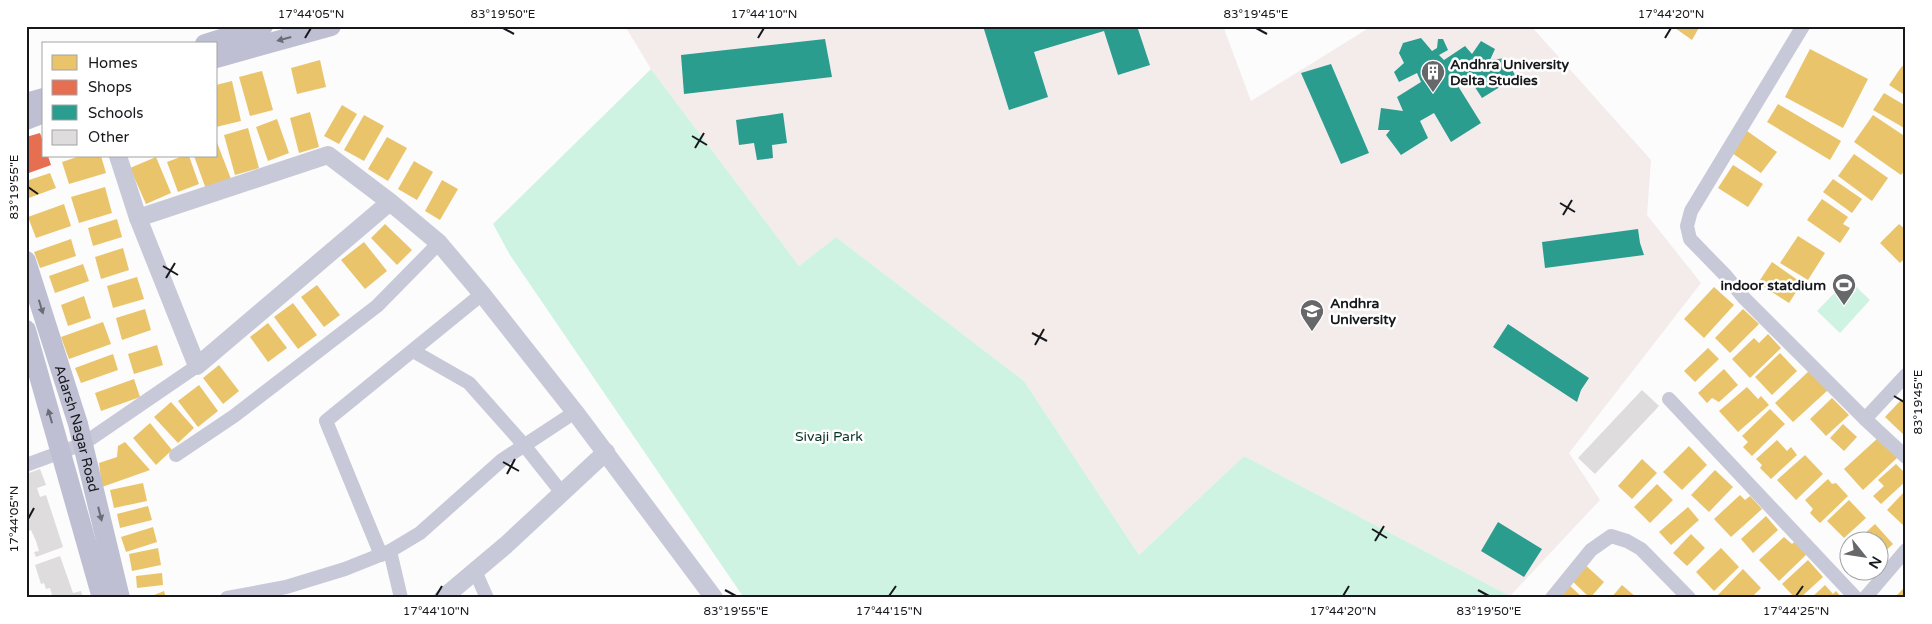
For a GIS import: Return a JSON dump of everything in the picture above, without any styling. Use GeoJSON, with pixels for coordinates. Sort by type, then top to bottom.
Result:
{"type":"FeatureCollection","features":[{"type":"Feature","properties":{"kind":"main road"},"geometry":{"type":"LineString","coordinates":[[211,42],[263,26]]}},
{"type":"Feature","properties":{"kind":"main road"},"geometry":{"type":"LineString","coordinates":[[218,57],[331,26]]}},
{"type":"Feature","properties":{"kind":"main road"},"geometry":{"type":"LineString","coordinates":[[26,104],[42,99]]}},
{"type":"Feature","properties":{"kind":"main road"},"geometry":{"type":"LineString","coordinates":[[26,120],[42,114]]}},
{"type":"Feature","properties":{"kind":"main road","name":"Adarsh Nagar Road"},"geometry":{"type":"LineString","coordinates":[[26,260],[83,444],[120,598]]}},
{"type":"Feature","properties":{"kind":"main road","name":"Adarsh Nagar Road"},"geometry":{"type":"LineString","coordinates":[[26,330],[102,598]]}},
{"type":"Feature","properties":{"kind":"street"},"geometry":{"type":"LineString","coordinates":[[1803,26],[1691,211],[1688,226],[1690,239],[1726,276],[1744,298],[1865,419],[1906,457]]}},
{"type":"Feature","properties":{"kind":"street"},"geometry":{"type":"LineString","coordinates":[[138,218],[328,155],[390,202],[439,243],[482,294],[606,452],[714,598]]}},
{"type":"Feature","properties":{"kind":"street"},"geometry":{"type":"LineString","coordinates":[[119,158],[138,218],[197,366]]}},
{"type":"Feature","properties":{"kind":"street"},"geometry":{"type":"LineString","coordinates":[[26,465],[83,444],[197,366],[390,202]]}},
{"type":"Feature","properties":{"kind":"street"},"geometry":{"type":"LineString","coordinates":[[176,456],[234,416],[377,306],[439,243]]}},
{"type":"Feature","properties":{"kind":"street"},"geometry":{"type":"LineString","coordinates":[[400,598],[386,553],[326,422],[482,294]]}},
{"type":"Feature","properties":{"kind":"street"},"geometry":{"type":"LineString","coordinates":[[413,351],[469,384],[524,445],[562,493]]}},
{"type":"Feature","properties":{"kind":"street"},"geometry":{"type":"LineString","coordinates":[[1865,419],[1906,375]]}},
{"type":"Feature","properties":{"kind":"street"},"geometry":{"type":"LineString","coordinates":[[1669,399],[1856,598]]}},
{"type":"Feature","properties":{"kind":"street"},"geometry":{"type":"LineString","coordinates":[[228,598],[286,587],[345,569],[386,553],[420,533],[502,460],[575,412]]}},
{"type":"Feature","properties":{"kind":"street"},"geometry":{"type":"LineString","coordinates":[[443,598],[506,545],[606,452]]}},
{"type":"Feature","properties":{"kind":"street"},"geometry":{"type":"LineString","coordinates":[[1552,598],[1591,550],[1611,536],[1627,541],[1641,550],[1681,595]]}},
{"type":"Feature","properties":{"kind":"street"},"geometry":{"type":"LineString","coordinates":[[1865,598],[1906,550]]}},
{"type":"Feature","properties":{"kind":"street"},"geometry":{"type":"LineString","coordinates":[[475,571],[486,598]]}},
{"type":"Feature","properties":{"kind":"shaded area","name":"Andhra University"},"geometry":{"type":"Polygon","coordinates":[[[625,26],[1223,26],[1251,101],[1372,26],[1531,26],[1651,160],[1647,215],[1701,283],[1569,453],[1600,500],[1510,596],[1244,456],[1139,555],[1024,381],[836,237],[799,266],[651,69],[625,26]]]}},
{"type":"Feature","properties":{"kind":"green space","name":"Sivaji Park"},"geometry":{"type":"Polygon","coordinates":[[[651,69],[799,266],[836,237],[1024,381],[1139,555],[1244,456],[1510,596],[1508,598],[744,598],[510,255],[493,224],[651,69]]]}},
{"type":"Feature","properties":{"kind":"green space","name":"indoor statdium"},"geometry":{"type":"Polygon","coordinates":[[[1848,279],[1870,300],[1840,333],[1817,311],[1848,279]]]}},
{"type":"Feature","properties":{"kind":"building: Homes"},"geometry":{"type":"Polygon","coordinates":[[[1672,26],[1700,26],[1692,40],[1672,26]]]}},
{"type":"Feature","properties":{"kind":"building: Homes"},"geometry":{"type":"Polygon","coordinates":[[[1810,49],[1868,79],[1843,128],[1785,97],[1810,49]]]}},
{"type":"Feature","properties":{"kind":"building: Homes"},"geometry":{"type":"Polygon","coordinates":[[[320,60],[326,87],[297,94],[291,68],[320,60]]]}},
{"type":"Feature","properties":{"kind":"building: Homes"},"geometry":{"type":"Polygon","coordinates":[[[1902,66],[1906,69],[1906,96],[1889,85],[1902,66]]]}},
{"type":"Feature","properties":{"kind":"building: Homes"},"geometry":{"type":"Polygon","coordinates":[[[262,71],[273,110],[250,116],[239,77],[262,71]]]}},
{"type":"Feature","properties":{"kind":"building: Homes"},"geometry":{"type":"Polygon","coordinates":[[[232,81],[241,121],[218,127],[218,84],[232,81]]]}},
{"type":"Feature","properties":{"kind":"building: Homes"},"geometry":{"type":"Polygon","coordinates":[[[1884,93],[1906,106],[1906,129],[1873,110],[1884,93]]]}},
{"type":"Feature","properties":{"kind":"building: Homes"},"geometry":{"type":"Polygon","coordinates":[[[1778,104],[1841,141],[1830,160],[1767,122],[1778,104]]]}},
{"type":"Feature","properties":{"kind":"building: Homes"},"geometry":{"type":"Polygon","coordinates":[[[342,105],[357,114],[339,144],[324,136],[342,105]]]}},
{"type":"Feature","properties":{"kind":"building: Homes"},"geometry":{"type":"Polygon","coordinates":[[[310,112],[319,147],[299,153],[290,118],[310,112]]]}},
{"type":"Feature","properties":{"kind":"building: Homes"},"geometry":{"type":"Polygon","coordinates":[[[364,115],[384,126],[364,161],[344,150],[364,115]]]}},
{"type":"Feature","properties":{"kind":"building: Homes"},"geometry":{"type":"Polygon","coordinates":[[[1873,115],[1906,137],[1906,169],[1901,175],[1854,142],[1873,115]]]}},
{"type":"Feature","properties":{"kind":"building: Homes"},"geometry":{"type":"Polygon","coordinates":[[[277,119],[289,153],[268,161],[256,127],[277,119]]]}},
{"type":"Feature","properties":{"kind":"building: Homes"},"geometry":{"type":"Polygon","coordinates":[[[248,128],[259,168],[235,175],[224,135],[248,128]]]}},
{"type":"Feature","properties":{"kind":"building: Homes"},"geometry":{"type":"Polygon","coordinates":[[[1747,131],[1777,152],[1761,173],[1732,153],[1747,131]]]}},
{"type":"Feature","properties":{"kind":"building: Homes"},"geometry":{"type":"Polygon","coordinates":[[[387,137],[407,148],[388,181],[368,169],[387,137]]]}},
{"type":"Feature","properties":{"kind":"building: Homes"},"geometry":{"type":"Polygon","coordinates":[[[218,145],[231,179],[206,189],[195,158],[218,158],[218,145]]]}},
{"type":"Feature","properties":{"kind":"building: Homes"},"geometry":{"type":"Polygon","coordinates":[[[1854,154],[1888,178],[1872,201],[1838,176],[1854,154]]]}},
{"type":"Feature","properties":{"kind":"building: Homes"},"geometry":{"type":"Polygon","coordinates":[[[74,158],[102,158],[106,173],[69,184],[62,162],[74,158]]]}},
{"type":"Feature","properties":{"kind":"building: Homes"},"geometry":{"type":"Polygon","coordinates":[[[156,158],[171,193],[146,204],[130,168],[156,158]]]}},
{"type":"Feature","properties":{"kind":"building: Homes"},"geometry":{"type":"Polygon","coordinates":[[[178,158],[190,158],[199,184],[178,192],[167,162],[178,158]]]}},
{"type":"Feature","properties":{"kind":"building: Homes"},"geometry":{"type":"Polygon","coordinates":[[[414,161],[433,172],[417,200],[398,189],[414,161]]]}},
{"type":"Feature","properties":{"kind":"building: Homes"},"geometry":{"type":"Polygon","coordinates":[[[1733,165],[1763,184],[1748,207],[1718,188],[1733,165]]]}},
{"type":"Feature","properties":{"kind":"building: Homes"},"geometry":{"type":"Polygon","coordinates":[[[50,173],[56,188],[26,199],[26,181],[50,173]]]}},
{"type":"Feature","properties":{"kind":"building: Homes"},"geometry":{"type":"Polygon","coordinates":[[[1833,179],[1862,199],[1852,213],[1823,192],[1833,179]]]}},
{"type":"Feature","properties":{"kind":"building: Homes"},"geometry":{"type":"Polygon","coordinates":[[[442,180],[458,189],[440,220],[425,211],[442,180]]]}},
{"type":"Feature","properties":{"kind":"building: Homes"},"geometry":{"type":"Polygon","coordinates":[[[105,187],[112,213],[79,223],[71,197],[105,187]]]}},
{"type":"Feature","properties":{"kind":"building: Homes"},"geometry":{"type":"Polygon","coordinates":[[[1822,199],[1848,217],[1843,224],[1850,228],[1840,243],[1807,220],[1822,199]]]}},
{"type":"Feature","properties":{"kind":"building: Homes"},"geometry":{"type":"Polygon","coordinates":[[[64,204],[71,226],[36,238],[28,217],[64,204]]]}},
{"type":"Feature","properties":{"kind":"building: Homes"},"geometry":{"type":"Polygon","coordinates":[[[117,219],[122,237],[93,246],[88,228],[117,219]]]}},
{"type":"Feature","properties":{"kind":"building: Homes"},"geometry":{"type":"Polygon","coordinates":[[[385,224],[412,250],[397,265],[371,238],[385,224]]]}},
{"type":"Feature","properties":{"kind":"building: Homes"},"geometry":{"type":"Polygon","coordinates":[[[1899,224],[1906,230],[1906,257],[1900,263],[1880,243],[1899,224]]]}},
{"type":"Feature","properties":{"kind":"building: Homes"},"geometry":{"type":"Polygon","coordinates":[[[1798,236],[1825,253],[1808,280],[1780,263],[1798,236]]]}},
{"type":"Feature","properties":{"kind":"building: Homes"},"geometry":{"type":"Polygon","coordinates":[[[71,239],[76,256],[40,268],[34,252],[71,239]]]}},
{"type":"Feature","properties":{"kind":"building: Homes"},"geometry":{"type":"Polygon","coordinates":[[[364,242],[387,271],[365,289],[341,260],[364,242]]]}},
{"type":"Feature","properties":{"kind":"building: Homes"},"geometry":{"type":"Polygon","coordinates":[[[123,248],[129,270],[101,279],[95,257],[123,248]]]}},
{"type":"Feature","properties":{"kind":"building: Homes"},"geometry":{"type":"Polygon","coordinates":[[[1772,262],[1802,283],[1789,303],[1758,283],[1772,262]]]}},
{"type":"Feature","properties":{"kind":"building: Homes"},"geometry":{"type":"Polygon","coordinates":[[[83,264],[89,281],[55,293],[49,276],[83,264]]]}},
{"type":"Feature","properties":{"kind":"building: Homes"},"geometry":{"type":"Polygon","coordinates":[[[137,277],[144,299],[113,308],[107,286],[137,277]]]}},
{"type":"Feature","properties":{"kind":"building: Homes"},"geometry":{"type":"Polygon","coordinates":[[[317,285],[340,315],[324,327],[301,297],[317,285]]]}},
{"type":"Feature","properties":{"kind":"building: Homes"},"geometry":{"type":"Polygon","coordinates":[[[1714,287],[1734,305],[1704,338],[1684,319],[1714,287]]]}},
{"type":"Feature","properties":{"kind":"building: Homes"},"geometry":{"type":"Polygon","coordinates":[[[84,296],[91,318],[68,326],[61,305],[84,296]]]}},
{"type":"Feature","properties":{"kind":"building: Homes"},"geometry":{"type":"Polygon","coordinates":[[[293,303],[317,335],[298,349],[274,317],[293,303]]]}},
{"type":"Feature","properties":{"kind":"building: Homes"},"geometry":{"type":"Polygon","coordinates":[[[145,309],[151,330],[122,340],[116,318],[145,309]]]}},
{"type":"Feature","properties":{"kind":"building: Homes"},"geometry":{"type":"Polygon","coordinates":[[[1743,309],[1759,324],[1730,353],[1715,338],[1743,309]]]}},
{"type":"Feature","properties":{"kind":"building: Homes"},"geometry":{"type":"Polygon","coordinates":[[[103,322],[111,344],[69,359],[61,337],[103,322]]]}},
{"type":"Feature","properties":{"kind":"building: Homes"},"geometry":{"type":"Polygon","coordinates":[[[268,323],[287,348],[268,362],[250,337],[268,323]]]}},
{"type":"Feature","properties":{"kind":"building: Homes"},"geometry":{"type":"Polygon","coordinates":[[[1768,334],[1781,348],[1750,378],[1732,359],[1754,338],[1759,343],[1768,334]]]}},
{"type":"Feature","properties":{"kind":"building: Homes"},"geometry":{"type":"Polygon","coordinates":[[[157,345],[163,365],[134,374],[128,354],[157,345]]]}},
{"type":"Feature","properties":{"kind":"building: Homes"},"geometry":{"type":"Polygon","coordinates":[[[1708,348],[1719,359],[1695,382],[1684,371],[1708,348]]]}},
{"type":"Feature","properties":{"kind":"building: Homes"},"geometry":{"type":"Polygon","coordinates":[[[1780,353],[1797,371],[1772,395],[1755,377],[1780,353]]]}},
{"type":"Feature","properties":{"kind":"building: Homes"},"geometry":{"type":"Polygon","coordinates":[[[113,354],[118,370],[81,383],[75,368],[113,354]]]}},
{"type":"Feature","properties":{"kind":"building: Homes"},"geometry":{"type":"Polygon","coordinates":[[[219,365],[239,391],[223,404],[203,378],[219,365]]]}},
{"type":"Feature","properties":{"kind":"building: Homes"},"geometry":{"type":"Polygon","coordinates":[[[1724,369],[1738,385],[1719,402],[1712,398],[1707,403],[1698,393],[1724,369]]]}},
{"type":"Feature","properties":{"kind":"building: Homes"},"geometry":{"type":"Polygon","coordinates":[[[1810,370],[1828,390],[1793,422],[1775,403],[1810,370]]]}},
{"type":"Feature","properties":{"kind":"building: Homes"},"geometry":{"type":"Polygon","coordinates":[[[134,379],[140,397],[101,411],[95,393],[134,379]]]}},
{"type":"Feature","properties":{"kind":"building: Homes"},"geometry":{"type":"Polygon","coordinates":[[[199,385],[218,411],[198,427],[178,401],[199,385]]]}},
{"type":"Feature","properties":{"kind":"building: Homes"},"geometry":{"type":"Polygon","coordinates":[[[1747,387],[1758,399],[1761,396],[1769,405],[1738,432],[1719,411],[1747,387]]]}},
{"type":"Feature","properties":{"kind":"building: Homes"},"geometry":{"type":"Polygon","coordinates":[[[1832,398],[1849,415],[1826,436],[1810,419],[1832,398]]]}},
{"type":"Feature","properties":{"kind":"building: Homes"},"geometry":{"type":"Polygon","coordinates":[[[1902,399],[1906,403],[1906,437],[1885,417],[1902,399]]]}},
{"type":"Feature","properties":{"kind":"building: Homes"},"geometry":{"type":"Polygon","coordinates":[[[171,402],[194,428],[178,443],[154,417],[171,402]]]}},
{"type":"Feature","properties":{"kind":"building: Homes"},"geometry":{"type":"Polygon","coordinates":[[[1770,409],[1785,424],[1752,456],[1743,447],[1748,442],[1742,436],[1770,409]]]}},
{"type":"Feature","properties":{"kind":"building: Homes"},"geometry":{"type":"Polygon","coordinates":[[[150,423],[172,450],[156,465],[133,438],[150,423]]]}},
{"type":"Feature","properties":{"kind":"building: Homes"},"geometry":{"type":"Polygon","coordinates":[[[1843,424],[1857,437],[1844,451],[1830,438],[1843,424]]]}},
{"type":"Feature","properties":{"kind":"building: Homes"},"geometry":{"type":"Polygon","coordinates":[[[1879,437],[1898,457],[1863,490],[1844,469],[1879,437]]]}},
{"type":"Feature","properties":{"kind":"building: Homes"},"geometry":{"type":"Polygon","coordinates":[[[1777,440],[1787,451],[1791,447],[1797,455],[1771,479],[1760,468],[1762,465],[1756,459],[1777,440]]]}},
{"type":"Feature","properties":{"kind":"building: Homes"},"geometry":{"type":"Polygon","coordinates":[[[125,442],[150,470],[102,487],[99,463],[117,457],[118,446],[125,442]]]}},
{"type":"Feature","properties":{"kind":"building: Homes"},"geometry":{"type":"Polygon","coordinates":[[[1689,446],[1707,465],[1682,490],[1663,472],[1689,446]]]}},
{"type":"Feature","properties":{"kind":"building: Homes"},"geometry":{"type":"Polygon","coordinates":[[[1805,455],[1823,474],[1796,500],[1777,480],[1805,455]]]}},
{"type":"Feature","properties":{"kind":"building: Homes"},"geometry":{"type":"Polygon","coordinates":[[[1642,459],[1657,473],[1632,499],[1618,486],[1642,459]]]}},
{"type":"Feature","properties":{"kind":"building: Homes"},"geometry":{"type":"Polygon","coordinates":[[[1896,464],[1906,474],[1906,481],[1881,504],[1873,496],[1884,486],[1878,480],[1896,464]]]}},
{"type":"Feature","properties":{"kind":"building: Homes"},"geometry":{"type":"Polygon","coordinates":[[[1715,470],[1733,487],[1709,512],[1691,495],[1715,470]]]}},
{"type":"Feature","properties":{"kind":"building: Homes"},"geometry":{"type":"Polygon","coordinates":[[[1828,479],[1832,484],[1836,483],[1848,496],[1820,523],[1810,513],[1813,509],[1805,500],[1828,479]]]}},
{"type":"Feature","properties":{"kind":"building: Homes"},"geometry":{"type":"Polygon","coordinates":[[[143,483],[147,501],[114,508],[110,490],[143,483]]]}},
{"type":"Feature","properties":{"kind":"building: Homes"},"geometry":{"type":"Polygon","coordinates":[[[1657,484],[1673,500],[1650,523],[1634,507],[1657,484]]]}},
{"type":"Feature","properties":{"kind":"building: Homes"},"geometry":{"type":"Polygon","coordinates":[[[1906,490],[1906,524],[1904,526],[1887,510],[1906,490]]]}},
{"type":"Feature","properties":{"kind":"building: Homes"},"geometry":{"type":"Polygon","coordinates":[[[1740,495],[1745,500],[1750,496],[1762,509],[1731,537],[1714,519],[1740,495]]]}},
{"type":"Feature","properties":{"kind":"building: Homes"},"geometry":{"type":"Polygon","coordinates":[[[1849,500],[1866,518],[1851,532],[1840,532],[1840,534],[1827,521],[1849,500]]]}},
{"type":"Feature","properties":{"kind":"building: Homes"},"geometry":{"type":"Polygon","coordinates":[[[148,506],[152,520],[120,528],[117,514],[148,506]]]}},
{"type":"Feature","properties":{"kind":"building: Homes"},"geometry":{"type":"Polygon","coordinates":[[[1688,507],[1699,520],[1671,545],[1659,532],[1688,507]]]}},
{"type":"Feature","properties":{"kind":"building: Homes"},"geometry":{"type":"Polygon","coordinates":[[[1766,516],[1778,530],[1753,553],[1741,539],[1766,516]]]}},
{"type":"Feature","properties":{"kind":"building: Homes"},"geometry":{"type":"Polygon","coordinates":[[[1875,524],[1882,532],[1866,532],[1875,524]]]}},
{"type":"Feature","properties":{"kind":"building: Homes"},"geometry":{"type":"Polygon","coordinates":[[[153,527],[157,542],[126,552],[121,537],[153,527]]]}},
{"type":"Feature","properties":{"kind":"building: Homes"},"geometry":{"type":"Polygon","coordinates":[[[1691,534],[1705,548],[1687,566],[1673,553],[1691,534]]]}},
{"type":"Feature","properties":{"kind":"building: Homes"},"geometry":{"type":"Polygon","coordinates":[[[1784,537],[1792,544],[1796,540],[1808,553],[1779,581],[1759,560],[1784,537]]]}},
{"type":"Feature","properties":{"kind":"building: Homes"},"geometry":{"type":"Polygon","coordinates":[[[158,548],[161,565],[132,571],[129,554],[158,548]]]}},
{"type":"Feature","properties":{"kind":"building: Homes"},"geometry":{"type":"Polygon","coordinates":[[[1721,548],[1739,567],[1714,591],[1696,572],[1721,548]]]}},
{"type":"Feature","properties":{"kind":"building: Homes"},"geometry":{"type":"Polygon","coordinates":[[[1808,560],[1823,577],[1800,598],[1795,598],[1782,584],[1808,560]]]}},
{"type":"Feature","properties":{"kind":"building: Homes"},"geometry":{"type":"Polygon","coordinates":[[[1583,563],[1604,582],[1590,598],[1569,578],[1583,563]]]}},
{"type":"Feature","properties":{"kind":"building: Homes"},"geometry":{"type":"Polygon","coordinates":[[[1743,569],[1761,588],[1751,598],[1718,598],[1717,596],[1743,569]]]}},
{"type":"Feature","properties":{"kind":"building: Homes"},"geometry":{"type":"Polygon","coordinates":[[[162,573],[163,585],[137,588],[136,576],[162,573]]]}},
{"type":"Feature","properties":{"kind":"building: Homes"},"geometry":{"type":"Polygon","coordinates":[[[1568,584],[1583,598],[1556,598],[1568,584]]]}},
{"type":"Feature","properties":{"kind":"building: Homes"},"geometry":{"type":"Polygon","coordinates":[[[1622,585],[1637,598],[1611,598],[1622,585]]]}},
{"type":"Feature","properties":{"kind":"building: Homes"},"geometry":{"type":"Polygon","coordinates":[[[1825,585],[1833,594],[1836,591],[1842,598],[1811,598],[1825,585]]]}},
{"type":"Feature","properties":{"kind":"building: Homes"},"geometry":{"type":"Polygon","coordinates":[[[1906,586],[1906,598],[1894,598],[1906,586]]]}},
{"type":"Feature","properties":{"kind":"building: Homes"},"geometry":{"type":"Polygon","coordinates":[[[164,591],[166,598],[147,598],[164,591]]]}},
{"type":"Feature","properties":{"kind":"building: Shops"},"geometry":{"type":"Polygon","coordinates":[[[40,133],[42,138],[42,158],[49,158],[51,165],[26,174],[26,137],[40,133]]]}},
{"type":"Feature","properties":{"kind":"building: Schools"},"geometry":{"type":"Polygon","coordinates":[[[983,26],[1137,26],[1150,65],[1118,75],[1104,31],[1034,52],[1048,97],[1009,110],[983,26]]]}},
{"type":"Feature","properties":{"kind":"building: Schools","name":"Andhra University Delta Studies"},"geometry":{"type":"Polygon","coordinates":[[[1421,38],[1432,51],[1437,48],[1438,39],[1443,39],[1448,50],[1439,55],[1444,60],[1465,46],[1472,54],[1481,41],[1495,49],[1490,60],[1506,58],[1516,77],[1482,98],[1469,78],[1458,86],[1481,123],[1451,142],[1434,113],[1420,121],[1428,138],[1401,155],[1386,135],[1390,130],[1378,130],[1381,108],[1403,111],[1397,97],[1421,82],[1417,73],[1399,82],[1394,72],[1404,63],[1399,53],[1403,43],[1421,38]]]}},
{"type":"Feature","properties":{"kind":"building: Schools"},"geometry":{"type":"Polygon","coordinates":[[[825,39],[832,77],[684,94],[681,55],[825,39]]]}},
{"type":"Feature","properties":{"kind":"building: Schools"},"geometry":{"type":"Polygon","coordinates":[[[1331,64],[1369,153],[1341,164],[1301,73],[1331,64]]]}},
{"type":"Feature","properties":{"kind":"building: Schools"},"geometry":{"type":"Polygon","coordinates":[[[783,113],[787,143],[772,145],[773,158],[757,160],[754,143],[739,145],[736,120],[783,113]]]}},
{"type":"Feature","properties":{"kind":"building: Schools"},"geometry":{"type":"Polygon","coordinates":[[[1638,229],[1644,255],[1545,268],[1542,242],[1638,229]]]}},
{"type":"Feature","properties":{"kind":"building: Schools"},"geometry":{"type":"Polygon","coordinates":[[[1508,324],[1589,378],[1581,390],[1577,402],[1493,347],[1508,324]]]}},
{"type":"Feature","properties":{"kind":"building: Schools"},"geometry":{"type":"Polygon","coordinates":[[[1498,522],[1542,549],[1524,577],[1481,551],[1498,522]]]}},
{"type":"Feature","properties":{"kind":"building: Other"},"geometry":{"type":"Polygon","coordinates":[[[1642,390],[1659,406],[1595,474],[1578,458],[1642,390]]]}},
{"type":"Feature","properties":{"kind":"building: Other"},"geometry":{"type":"Polygon","coordinates":[[[40,469],[46,485],[37,488],[40,497],[46,495],[63,547],[36,557],[34,552],[39,551],[36,541],[31,530],[28,531],[26,527],[26,474],[40,469]]]}},
{"type":"Feature","properties":{"kind":"building: Other"},"geometry":{"type":"Polygon","coordinates":[[[60,556],[73,593],[81,591],[83,598],[53,598],[50,588],[46,589],[44,583],[41,584],[35,565],[60,556]]]}},
{"type":"Feature","properties":{"kind":"place","name":"Andhra University Delta Studies"},"geometry":{"type":"Point","coordinates":[1433,93]}},
{"type":"Feature","properties":{"kind":"place","name":"indoor statdium"},"geometry":{"type":"Point","coordinates":[1844,306]}},
{"type":"Feature","properties":{"kind":"place","name":"Andhra University"},"geometry":{"type":"Point","coordinates":[1312,332]}}]}
